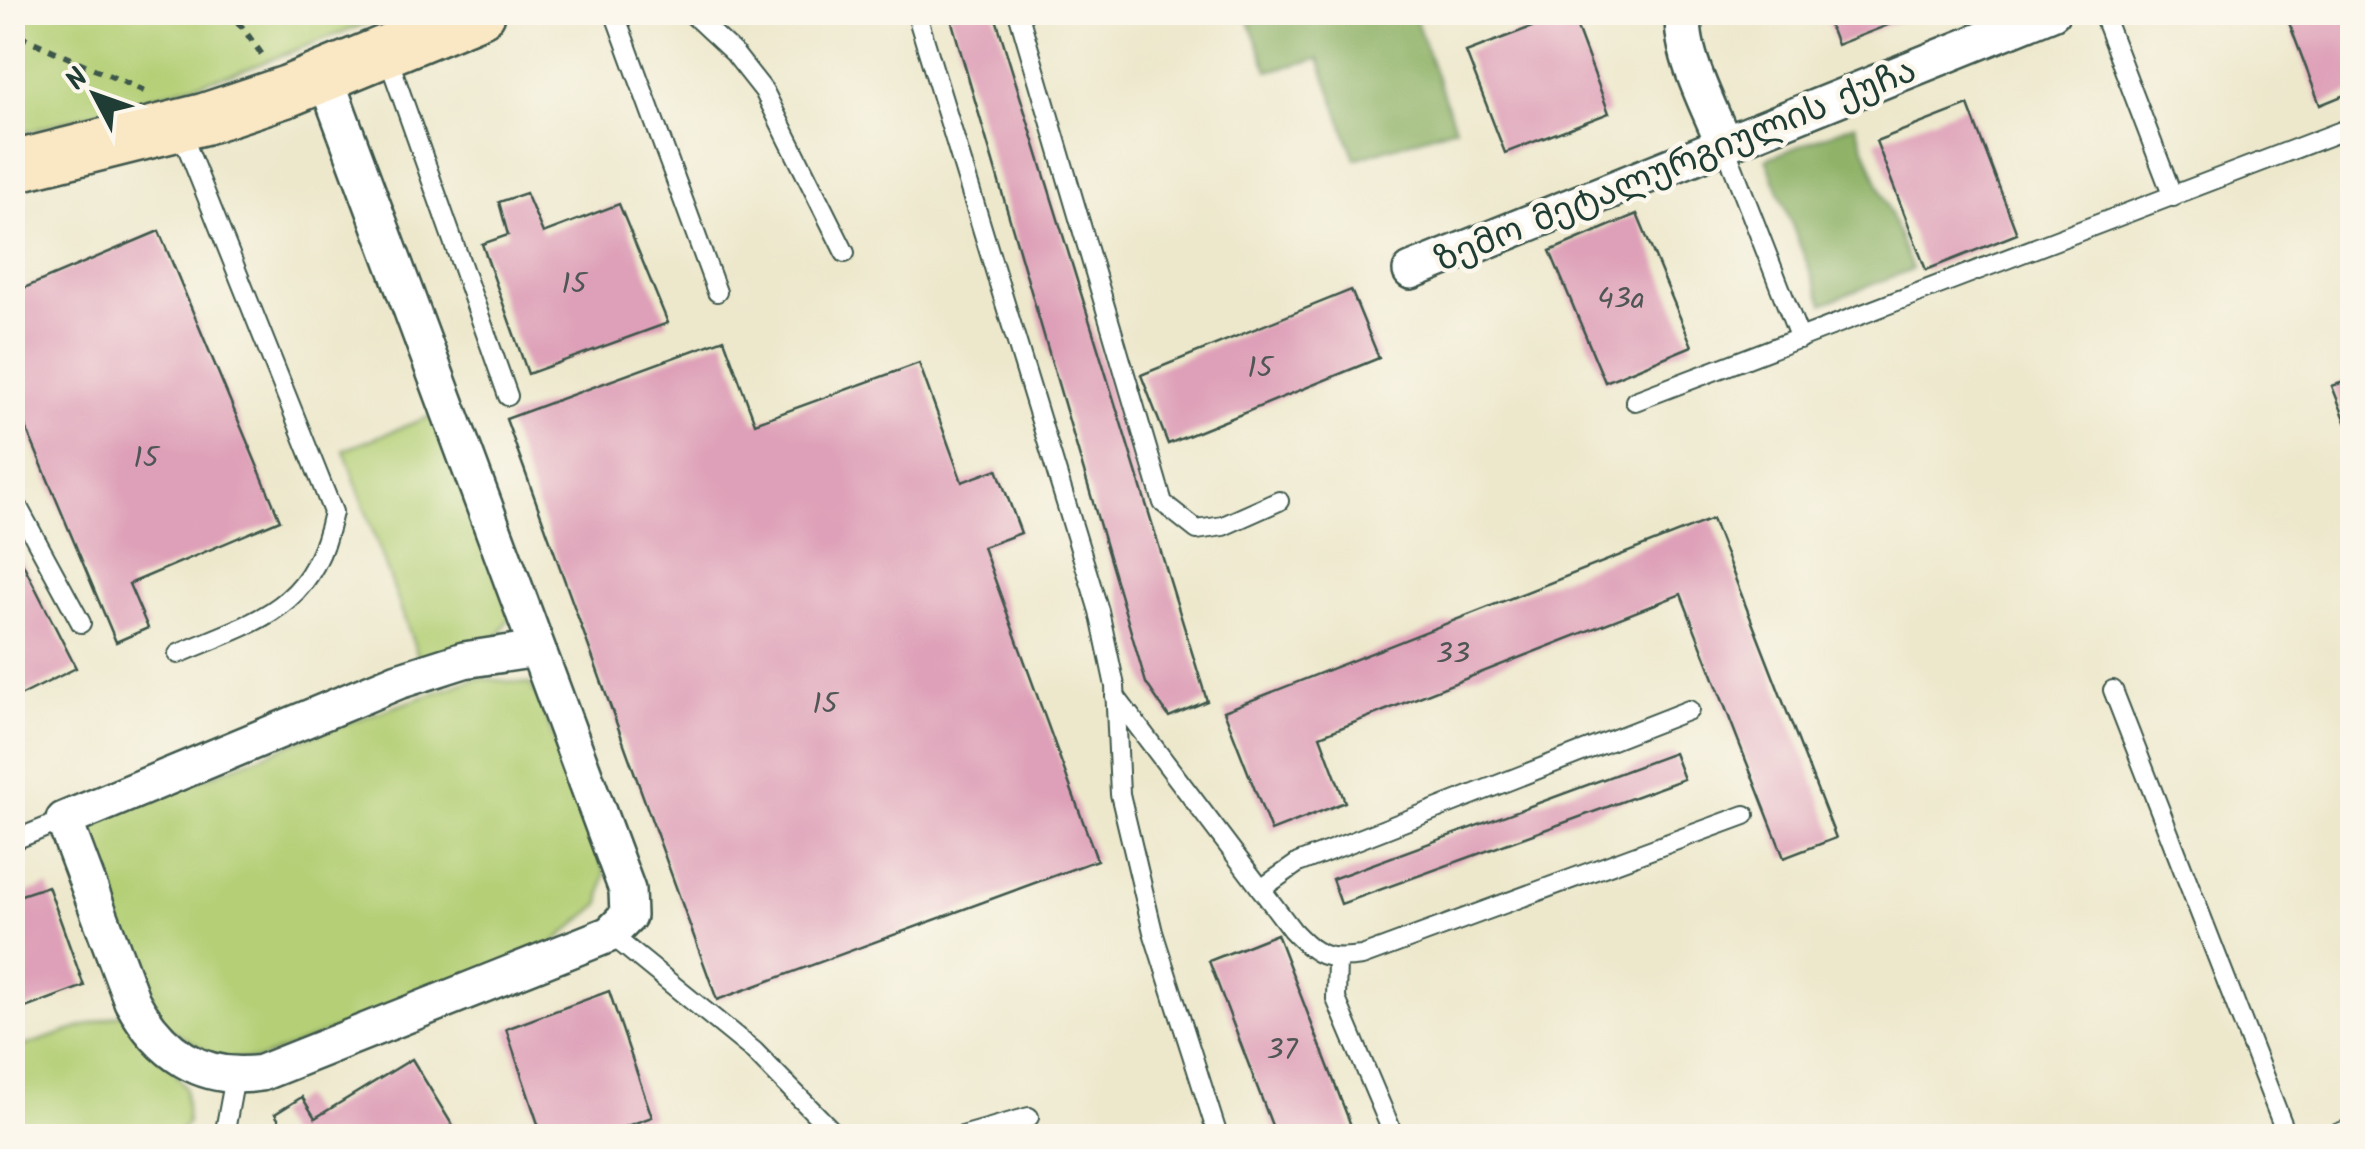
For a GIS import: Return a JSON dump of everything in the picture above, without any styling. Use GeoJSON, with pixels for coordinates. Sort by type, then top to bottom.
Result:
{"type":"FeatureCollection","features":[{"type":"Feature","properties":{"kind":"main road"},"geometry":{"type":"LineString","coordinates":[[12,167],[192,122],[306,84],[480,12]]}},
{"type":"Feature","properties":{"kind":"street"},"geometry":{"type":"LineString","coordinates":[[1684,12],[1682,24],[1689,55],[1724,144]]}},
{"type":"Feature","properties":{"kind":"street","name":"ზემო მეტალურგიულის ქუჩა"},"geometry":{"type":"LineString","coordinates":[[1411,270],[2046,13]]}},
{"type":"Feature","properties":{"kind":"street"},"geometry":{"type":"LineString","coordinates":[[306,84],[536,649],[626,890],[628,916],[610,934],[261,1073],[234,1077],[205,1071],[173,1052],[146,1027],[132,1002],[64,820],[398,681],[464,660],[536,649]]}},
{"type":"Feature","properties":{"kind":"lane"},"geometry":{"type":"LineString","coordinates":[[614,12],[716,292]]}},
{"type":"Feature","properties":{"kind":"lane"},"geometry":{"type":"LineString","coordinates":[[690,12],[734,53],[764,92],[845,253]]}},
{"type":"Feature","properties":{"kind":"lane"},"geometry":{"type":"LineString","coordinates":[[916,12],[1099,611],[1115,696],[1120,794],[1153,932],[1218,1136]]}},
{"type":"Feature","properties":{"kind":"lane"},"geometry":{"type":"LineString","coordinates":[[1018,12],[1162,503],[1197,530],[1223,526],[1280,501]]}},
{"type":"Feature","properties":{"kind":"lane"},"geometry":{"type":"LineString","coordinates":[[2102,12],[2173,197]]}},
{"type":"Feature","properties":{"kind":"lane"},"geometry":{"type":"LineString","coordinates":[[385,52],[508,396]]}},
{"type":"Feature","properties":{"kind":"lane"},"geometry":{"type":"LineString","coordinates":[[178,654],[268,616],[293,599],[310,578],[333,512],[192,122]]}},
{"type":"Feature","properties":{"kind":"lane"},"geometry":{"type":"LineString","coordinates":[[1635,401],[2352,127]]}},
{"type":"Feature","properties":{"kind":"lane"},"geometry":{"type":"LineString","coordinates":[[1724,144],[1800,338]]}},
{"type":"Feature","properties":{"kind":"lane"},"geometry":{"type":"LineString","coordinates":[[12,496],[81,623]]}},
{"type":"Feature","properties":{"kind":"lane"},"geometry":{"type":"LineString","coordinates":[[2114,690],[2287,1136]]}},
{"type":"Feature","properties":{"kind":"lane"},"geometry":{"type":"LineString","coordinates":[[1115,696],[1311,951],[1337,960],[1362,956],[1744,815]]}},
{"type":"Feature","properties":{"kind":"lane"},"geometry":{"type":"LineString","coordinates":[[1260,889],[1298,862],[1689,710]]}},
{"type":"Feature","properties":{"kind":"lane"},"geometry":{"type":"LineString","coordinates":[[12,842],[64,820]]}},
{"type":"Feature","properties":{"kind":"lane"},"geometry":{"type":"LineString","coordinates":[[610,934],[754,1052],[838,1136]]}},
{"type":"Feature","properties":{"kind":"lane"},"geometry":{"type":"LineString","coordinates":[[1337,960],[1336,999],[1394,1136]]}},
{"type":"Feature","properties":{"kind":"lane"},"geometry":{"type":"LineString","coordinates":[[224,1136],[234,1077]]}},
{"type":"Feature","properties":{"kind":"lane"},"geometry":{"type":"LineString","coordinates":[[962,1136],[1028,1116]]}},
{"type":"Feature","properties":{"kind":"lane"},"geometry":{"type":"LineString","coordinates":[[2330,1136],[2352,1128]]}},
{"type":"Feature","properties":{"kind":"path"},"geometry":{"type":"LineString","coordinates":[[225,12],[306,84]]}},
{"type":"Feature","properties":{"kind":"path"},"geometry":{"type":"LineString","coordinates":[[12,25],[20,36],[192,122]]}},
{"type":"Feature","properties":{"kind":"path"},"geometry":{"type":"LineString","coordinates":[[12,57],[20,36]]}},
{"type":"Feature","properties":{"kind":"green space"},"geometry":{"type":"Polygon","coordinates":[[[13,12],[394,13],[235,73],[13,136],[13,12]]]}},
{"type":"Feature","properties":{"kind":"green space"},"geometry":{"type":"Polygon","coordinates":[[[1246,13],[1413,13],[1455,127],[1355,159],[1319,59],[1268,71],[1246,13]]]}},
{"type":"Feature","properties":{"kind":"green space"},"geometry":{"type":"Polygon","coordinates":[[[1855,124],[1912,269],[1823,304],[1766,159],[1855,124]]]}},
{"type":"Feature","properties":{"kind":"green space"},"geometry":{"type":"Polygon","coordinates":[[[439,413],[510,617],[499,635],[420,662],[344,450],[439,413]]]}},
{"type":"Feature","properties":{"kind":"green space"},"geometry":{"type":"Polygon","coordinates":[[[478,678],[530,684],[539,700],[605,872],[600,904],[553,943],[257,1060],[219,1058],[158,1021],[81,827],[324,731],[478,678]]]}},
{"type":"Feature","properties":{"kind":"green space"},"geometry":{"type":"Polygon","coordinates":[[[121,1014],[185,1088],[187,1124],[173,1136],[13,1136],[12,1050],[121,1014]]]}},
{"type":"Feature","properties":{"kind":"building"},"geometry":{"type":"Polygon","coordinates":[[[949,12],[994,12],[1207,701],[1169,717],[1146,683],[949,12]]]}},
{"type":"Feature","properties":{"kind":"building"},"geometry":{"type":"Polygon","coordinates":[[[1571,12],[1609,113],[1505,153],[1466,52],[1571,12]]]}},
{"type":"Feature","properties":{"kind":"building"},"geometry":{"type":"Polygon","coordinates":[[[1824,12],[1919,12],[1919,13],[1837,45],[1824,12]]]}},
{"type":"Feature","properties":{"kind":"building"},"geometry":{"type":"Polygon","coordinates":[[[2285,12],[2352,12],[2352,92],[2320,105],[2285,12]]]}},
{"type":"Feature","properties":{"kind":"building"},"geometry":{"type":"Polygon","coordinates":[[[1968,105],[2017,234],[1926,270],[1876,141],[1968,105]]]}},
{"type":"Feature","properties":{"kind":"building"},"geometry":{"type":"Polygon","coordinates":[[[526,193],[543,233],[619,204],[668,323],[528,374],[482,244],[508,235],[499,202],[526,193]]]}},
{"type":"Feature","properties":{"kind":"building"},"geometry":{"type":"Polygon","coordinates":[[[1637,214],[1692,346],[1605,382],[1550,251],[1637,214]]]}},
{"type":"Feature","properties":{"kind":"building"},"geometry":{"type":"Polygon","coordinates":[[[159,231],[280,520],[129,584],[148,628],[116,642],[12,394],[12,293],[159,231]]]}},
{"type":"Feature","properties":{"kind":"building"},"geometry":{"type":"Polygon","coordinates":[[[1351,290],[1379,358],[1168,444],[1141,375],[1351,290]]]}},
{"type":"Feature","properties":{"kind":"building"},"geometry":{"type":"Polygon","coordinates":[[[724,339],[755,423],[919,363],[962,482],[997,469],[1021,533],[983,547],[1097,860],[717,1000],[506,419],[724,339]]]}},
{"type":"Feature","properties":{"kind":"building"},"geometry":{"type":"Polygon","coordinates":[[[2352,379],[2352,437],[2332,386],[2352,379]]]}},
{"type":"Feature","properties":{"kind":"building"},"geometry":{"type":"Polygon","coordinates":[[[1712,519],[1836,838],[1784,858],[1681,594],[1320,736],[1345,802],[1271,831],[1224,711],[1712,519]]]}},
{"type":"Feature","properties":{"kind":"building"},"geometry":{"type":"Polygon","coordinates":[[[12,542],[76,668],[12,700],[12,542]]]}},
{"type":"Feature","properties":{"kind":"building"},"geometry":{"type":"Polygon","coordinates":[[[1674,753],[1684,779],[1341,904],[1332,879],[1674,753]]]}},
{"type":"Feature","properties":{"kind":"building"},"geometry":{"type":"Polygon","coordinates":[[[48,886],[84,986],[12,1013],[12,898],[48,886]]]}},
{"type":"Feature","properties":{"kind":"building"},"geometry":{"type":"Polygon","coordinates":[[[1277,934],[1355,1136],[1276,1136],[1209,961],[1277,934]]]}},
{"type":"Feature","properties":{"kind":"building"},"geometry":{"type":"Polygon","coordinates":[[[609,991],[652,1117],[599,1136],[542,1136],[506,1029],[609,991]]]}},
{"type":"Feature","properties":{"kind":"building"},"geometry":{"type":"Polygon","coordinates":[[[412,1059],[459,1136],[288,1136],[275,1114],[302,1097],[315,1118],[412,1059]]]}},
{"type":"Feature","properties":{"kind":"building"},"geometry":{"type":"Polygon","coordinates":[[[635,1129],[640,1136],[616,1136],[635,1129]]]}}]}
